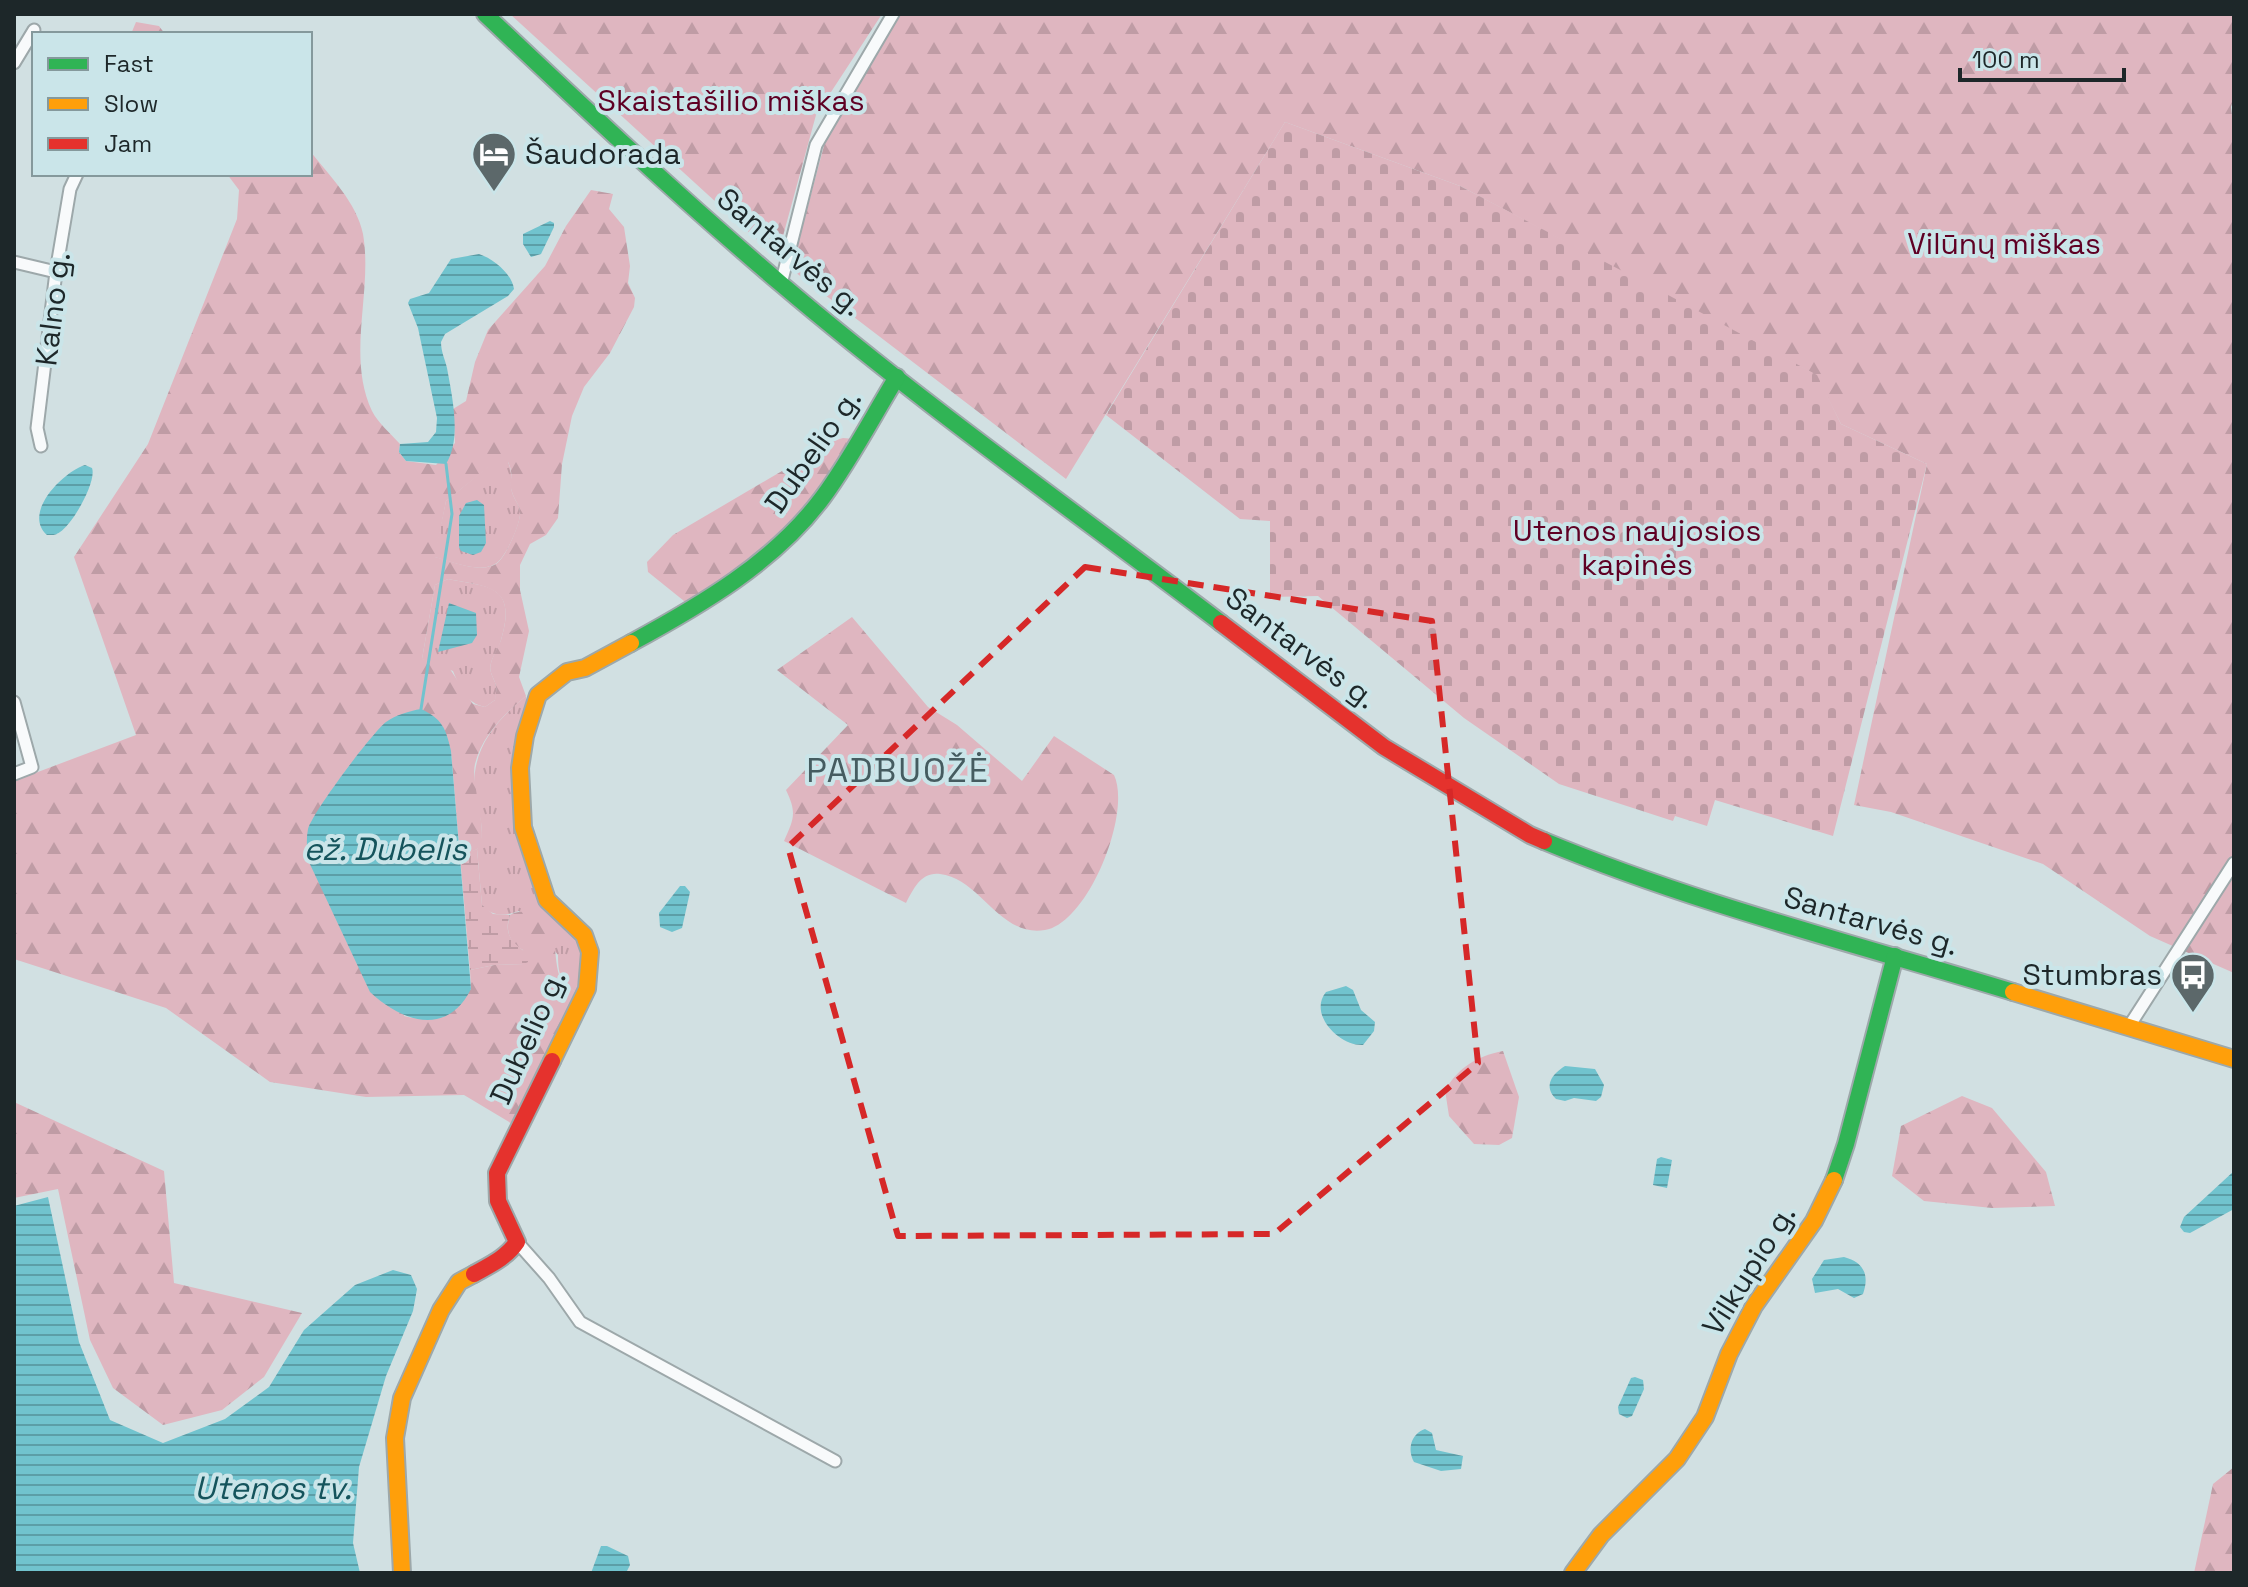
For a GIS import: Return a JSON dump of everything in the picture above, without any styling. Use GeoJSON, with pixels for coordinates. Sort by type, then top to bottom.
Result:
{"type":"FeatureCollection","features":[{"type":"Feature","properties":{"kind":"street","name":"Santarvės g."},"geometry":{"type":"LineString","coordinates":[[485,14],[605,128],[781,284],[897,377],[1384,747],[1499,818],[1559,848],[1760,918],[2234,1059]]}},
{"type":"Feature","properties":{"kind":"street"},"geometry":{"type":"LineString","coordinates":[[781,284],[816,145],[893,14]]}},
{"type":"Feature","properties":{"kind":"street"},"geometry":{"type":"LineString","coordinates":[[14,63],[32,33]]}},
{"type":"Feature","properties":{"kind":"street","name":"Kalno g."},"geometry":{"type":"LineString","coordinates":[[41,446],[37,428],[56,272],[70,189],[76,176]]}},
{"type":"Feature","properties":{"kind":"street"},"geometry":{"type":"LineString","coordinates":[[14,262],[56,272]]}},
{"type":"Feature","properties":{"kind":"street","name":"Dubelio g."},"geometry":{"type":"LineString","coordinates":[[517,1242],[498,1208],[494,1191],[497,1173],[587,989],[590,952],[584,935],[547,900],[523,827],[520,768],[531,710],[538,695],[567,672],[585,668],[686,613],[749,570],[788,537],[823,497],[897,377]]}},
{"type":"Feature","properties":{"kind":"street"},"geometry":{"type":"LineString","coordinates":[[14,702],[32,767],[14,774]]}},
{"type":"Feature","properties":{"kind":"street"},"geometry":{"type":"LineString","coordinates":[[2128,1028],[2234,863]]}},
{"type":"Feature","properties":{"kind":"street","name":"Vilkupio g."},"geometry":{"type":"LineString","coordinates":[[1573,1573],[1601,1535],[1677,1459],[1705,1417],[1729,1354],[1754,1306],[1814,1221],[1834,1180],[1846,1144],[1895,956]]}},
{"type":"Feature","properties":{"kind":"street"},"geometry":{"type":"LineString","coordinates":[[402,1573],[395,1438],[402,1398],[441,1310],[459,1282],[498,1261],[517,1242],[549,1278],[580,1322],[835,1461]]}},
{"type":"Feature","properties":{"kind":"highlighted area"},"geometry":{"type":"Polygon","coordinates":[[[1085,567],[1432,621],[1478,1063],[1274,1234],[898,1236],[788,847],[1085,567]]]}},
{"type":"Feature","properties":{"kind":"green space","name":"Skaistašilio miškas"},"geometry":{"type":"Polygon","coordinates":[[[510,14],[882,14],[816,115],[777,258],[510,14]]]}},
{"type":"Feature","properties":{"kind":"green space","name":"Vilūnų miškas"},"geometry":{"type":"Polygon","coordinates":[[[900,14],[2234,14],[2234,97],[2231,107],[2234,132],[2234,973],[2150,936],[2043,864],[1891,812],[1854,805],[1927,464],[1841,424],[1816,375],[1460,186],[1285,122],[1066,479],[791,269],[825,142],[900,14]]]}},
{"type":"Feature","properties":{"kind":"green space"},"geometry":{"type":"Polygon","coordinates":[[[136,22],[159,26],[164,32],[132,32],[136,22]]]}},
{"type":"Feature","properties":{"kind":"green space","name":"Utenos naujosios kapinės"},"geometry":{"type":"Polygon","coordinates":[[[1285,122],[1460,186],[1670,296],[1817,375],[1841,424],[1927,464],[1833,836],[1715,800],[1707,826],[1675,816],[1673,821],[1559,784],[1464,718],[1318,596],[1270,597],[1270,521],[1240,519],[1106,415],[1285,122]]]}},
{"type":"Feature","properties":{"kind":"green space"},"geometry":{"type":"Polygon","coordinates":[[[312,154],[341,190],[355,211],[363,234],[365,278],[361,368],[372,411],[400,444],[399,452],[406,461],[436,465],[455,443],[453,409],[466,401],[475,362],[488,330],[545,266],[566,226],[591,190],[613,194],[609,209],[624,227],[630,266],[628,283],[635,298],[634,307],[610,353],[584,387],[572,416],[562,464],[558,518],[546,535],[530,544],[520,565],[520,590],[529,631],[519,677],[526,696],[495,726],[478,754],[474,773],[481,843],[477,849],[460,856],[451,751],[404,1016],[426,1019],[448,1010],[471,989],[470,970],[524,964],[523,950],[509,936],[510,915],[526,912],[543,922],[552,936],[561,980],[580,996],[514,1125],[464,1095],[366,1097],[270,1082],[166,1008],[14,959],[14,781],[136,735],[74,557],[148,444],[237,219],[239,190],[228,176],[312,176],[312,154]],[[495,462],[446,501],[435,557],[482,568],[496,564],[503,556],[520,512],[511,488],[508,462],[495,462]],[[448,579],[435,585],[422,659],[446,663],[473,704],[485,707],[495,700],[496,689],[490,667],[501,640],[505,609],[496,592],[476,584],[448,579]]]}},
{"type":"Feature","properties":{"kind":"green space"},"geometry":{"type":"Polygon","coordinates":[[[843,438],[855,439],[818,496],[777,542],[689,605],[648,572],[647,562],[673,535],[843,438]]]}},
{"type":"Feature","properties":{"kind":"green space"},"geometry":{"type":"Polygon","coordinates":[[[495,461],[508,462],[512,492],[520,512],[503,556],[495,564],[481,568],[434,557],[446,501],[495,461]]]}},
{"type":"Feature","properties":{"kind":"green space"},"geometry":{"type":"Polygon","coordinates":[[[448,579],[487,587],[502,599],[505,608],[501,640],[490,667],[496,689],[495,700],[485,707],[468,698],[453,671],[422,659],[435,585],[448,579]]]}},
{"type":"Feature","properties":{"kind":"green space"},"geometry":{"type":"Polygon","coordinates":[[[852,617],[928,707],[957,725],[1022,781],[1054,736],[1114,775],[1118,792],[1117,814],[1111,839],[1090,888],[1061,923],[1045,930],[1029,930],[1015,925],[967,886],[940,874],[923,878],[906,903],[784,841],[793,816],[786,790],[848,725],[777,670],[852,617]]]}},
{"type":"Feature","properties":{"kind":"green space"},"geometry":{"type":"Polygon","coordinates":[[[526,696],[527,714],[519,755],[536,885],[583,944],[580,996],[562,979],[558,955],[519,911],[499,914],[490,912],[482,905],[477,849],[482,828],[475,793],[476,764],[495,727],[526,696]]]}},
{"type":"Feature","properties":{"kind":"green space"},"geometry":{"type":"Polygon","coordinates":[[[477,849],[482,905],[493,914],[510,915],[508,928],[511,938],[528,954],[528,962],[524,964],[470,970],[460,856],[477,849]]]}},
{"type":"Feature","properties":{"kind":"green space"},"geometry":{"type":"Polygon","coordinates":[[[1503,1051],[1519,1097],[1512,1138],[1499,1145],[1474,1144],[1449,1116],[1445,1090],[1456,1075],[1470,1064],[1503,1051]]]}},
{"type":"Feature","properties":{"kind":"green space"},"geometry":{"type":"Polygon","coordinates":[[[1962,1096],[1992,1108],[2046,1172],[2055,1206],[1992,1208],[1924,1201],[1892,1176],[1901,1126],[1962,1096]]]}},
{"type":"Feature","properties":{"kind":"green space"},"geometry":{"type":"Polygon","coordinates":[[[14,1102],[164,1171],[174,1283],[302,1313],[264,1377],[222,1410],[163,1425],[113,1388],[90,1340],[58,1189],[14,1198],[14,1102]]]}},
{"type":"Feature","properties":{"kind":"green space"},"geometry":{"type":"Polygon","coordinates":[[[2234,1467],[2234,1572],[2194,1573],[2213,1484],[2234,1467]]]}},
{"type":"Feature","properties":{"kind":"water"},"geometry":{"type":"Polygon","coordinates":[[[550,221],[554,227],[541,254],[531,257],[523,244],[523,234],[550,221]]]}},
{"type":"Feature","properties":{"kind":"water"},"geometry":{"type":"Polygon","coordinates":[[[479,254],[501,268],[514,289],[508,296],[445,334],[441,342],[455,430],[446,464],[406,461],[399,452],[400,444],[428,442],[436,432],[437,418],[418,328],[408,303],[410,299],[429,293],[451,259],[479,254]]]}},
{"type":"Feature","properties":{"kind":"water"},"geometry":{"type":"Polygon","coordinates":[[[85,465],[92,468],[93,474],[83,502],[65,527],[56,534],[47,535],[39,516],[42,505],[57,484],[85,465]]]}},
{"type":"Feature","properties":{"kind":"water"},"geometry":{"type":"Polygon","coordinates":[[[477,500],[484,505],[486,543],[481,552],[473,555],[461,551],[459,547],[459,516],[466,503],[477,500]]]}},
{"type":"Feature","properties":{"kind":"water"},"geometry":{"type":"Polygon","coordinates":[[[449,603],[476,613],[477,635],[472,643],[438,652],[449,603]]]}},
{"type":"Feature","properties":{"kind":"water","name":"ež. Dubelis"},"geometry":{"type":"Polygon","coordinates":[[[421,709],[442,725],[451,751],[471,989],[450,1014],[424,1020],[396,1011],[370,992],[308,860],[307,844],[312,820],[368,741],[386,722],[421,709]]]}},
{"type":"Feature","properties":{"kind":"water"},"geometry":{"type":"Polygon","coordinates":[[[680,886],[685,886],[690,892],[682,928],[672,932],[660,927],[659,913],[680,886]]]}},
{"type":"Feature","properties":{"kind":"water"},"geometry":{"type":"Polygon","coordinates":[[[1346,986],[1353,990],[1361,1010],[1375,1022],[1374,1031],[1363,1045],[1345,1040],[1323,1019],[1321,1001],[1326,992],[1346,986]]]}},
{"type":"Feature","properties":{"kind":"water"},"geometry":{"type":"Polygon","coordinates":[[[1565,1066],[1595,1069],[1604,1085],[1601,1097],[1596,1101],[1556,1099],[1550,1089],[1551,1081],[1565,1066]]]}},
{"type":"Feature","properties":{"kind":"water"},"geometry":{"type":"Polygon","coordinates":[[[1657,1159],[1672,1160],[1667,1188],[1653,1185],[1657,1159]]]}},
{"type":"Feature","properties":{"kind":"water"},"geometry":{"type":"Polygon","coordinates":[[[2234,1171],[2234,1209],[2190,1233],[2184,1232],[2180,1227],[2184,1217],[2234,1171]]]}},
{"type":"Feature","properties":{"kind":"water","name":"Utenos tv."},"geometry":{"type":"Polygon","coordinates":[[[48,1197],[79,1342],[110,1420],[163,1443],[225,1419],[269,1387],[304,1330],[355,1285],[393,1270],[411,1275],[417,1289],[413,1311],[386,1376],[359,1467],[353,1543],[360,1573],[14,1573],[14,1206],[48,1197]]]}},
{"type":"Feature","properties":{"kind":"water"},"geometry":{"type":"Polygon","coordinates":[[[1844,1257],[1856,1262],[1863,1270],[1866,1280],[1863,1294],[1854,1298],[1838,1289],[1815,1293],[1812,1279],[1824,1260],[1844,1257]]]}},
{"type":"Feature","properties":{"kind":"water"},"geometry":{"type":"Polygon","coordinates":[[[1631,1378],[1643,1380],[1644,1389],[1632,1416],[1627,1418],[1619,1414],[1618,1407],[1631,1378]]]}},
{"type":"Feature","properties":{"kind":"water"},"geometry":{"type":"Polygon","coordinates":[[[1425,1429],[1432,1433],[1436,1450],[1463,1456],[1461,1469],[1441,1471],[1414,1462],[1412,1442],[1416,1434],[1425,1429]]]}},
{"type":"Feature","properties":{"kind":"water"},"geometry":{"type":"Polygon","coordinates":[[[601,1546],[628,1556],[630,1565],[626,1573],[591,1573],[601,1546]]]}},
{"type":"Feature","properties":{"kind":"waterway"},"geometry":{"type":"LineString","coordinates":[[421,709],[452,514],[446,464]]}},
{"type":"Feature","properties":{"kind":"traffic: fast"},"geometry":{"type":"LineString","coordinates":[[485,14],[742,251],[833,327],[943,414],[1221,623]]}},
{"type":"Feature","properties":{"kind":"traffic: fast"},"geometry":{"type":"LineString","coordinates":[[631,643],[710,597],[783,542],[833,483],[897,377]]}},
{"type":"Feature","properties":{"kind":"traffic: fast"},"geometry":{"type":"LineString","coordinates":[[1544,841],[1718,904],[2013,992]]}},
{"type":"Feature","properties":{"kind":"traffic: fast"},"geometry":{"type":"LineString","coordinates":[[1834,1180],[1895,956]]}},
{"type":"Feature","properties":{"kind":"traffic: slow"},"geometry":{"type":"LineString","coordinates":[[552,1061],[587,989],[590,952],[584,935],[547,900],[523,827],[520,768],[525,736],[538,695],[567,672],[585,668],[631,643]]}},
{"type":"Feature","properties":{"kind":"traffic: slow"},"geometry":{"type":"LineString","coordinates":[[2013,992],[2234,1059]]}},
{"type":"Feature","properties":{"kind":"traffic: slow"},"geometry":{"type":"LineString","coordinates":[[1573,1573],[1601,1535],[1677,1459],[1705,1417],[1729,1354],[1754,1306],[1814,1221],[1834,1180]]}},
{"type":"Feature","properties":{"kind":"traffic: slow"},"geometry":{"type":"LineString","coordinates":[[402,1573],[395,1438],[402,1398],[441,1310],[459,1282],[474,1274]]}},
{"type":"Feature","properties":{"kind":"traffic: jam"},"geometry":{"type":"LineString","coordinates":[[1221,623],[1384,747],[1544,841]]}},
{"type":"Feature","properties":{"kind":"traffic: jam"},"geometry":{"type":"LineString","coordinates":[[474,1274],[503,1257],[517,1242],[498,1201],[497,1173],[552,1061]]}},
{"type":"Feature","properties":{"kind":"place","name":"Šaudorada"},"geometry":{"type":"Point","coordinates":[494,193]}},
{"type":"Feature","properties":{"kind":"place","name":"Stumbras"},"geometry":{"type":"Point","coordinates":[2193,1014]}},
{"type":"Feature","properties":{"kind":"district","name":"PADBUOŽĖ"},"geometry":{"type":"Point","coordinates":[898,770]}}]}
